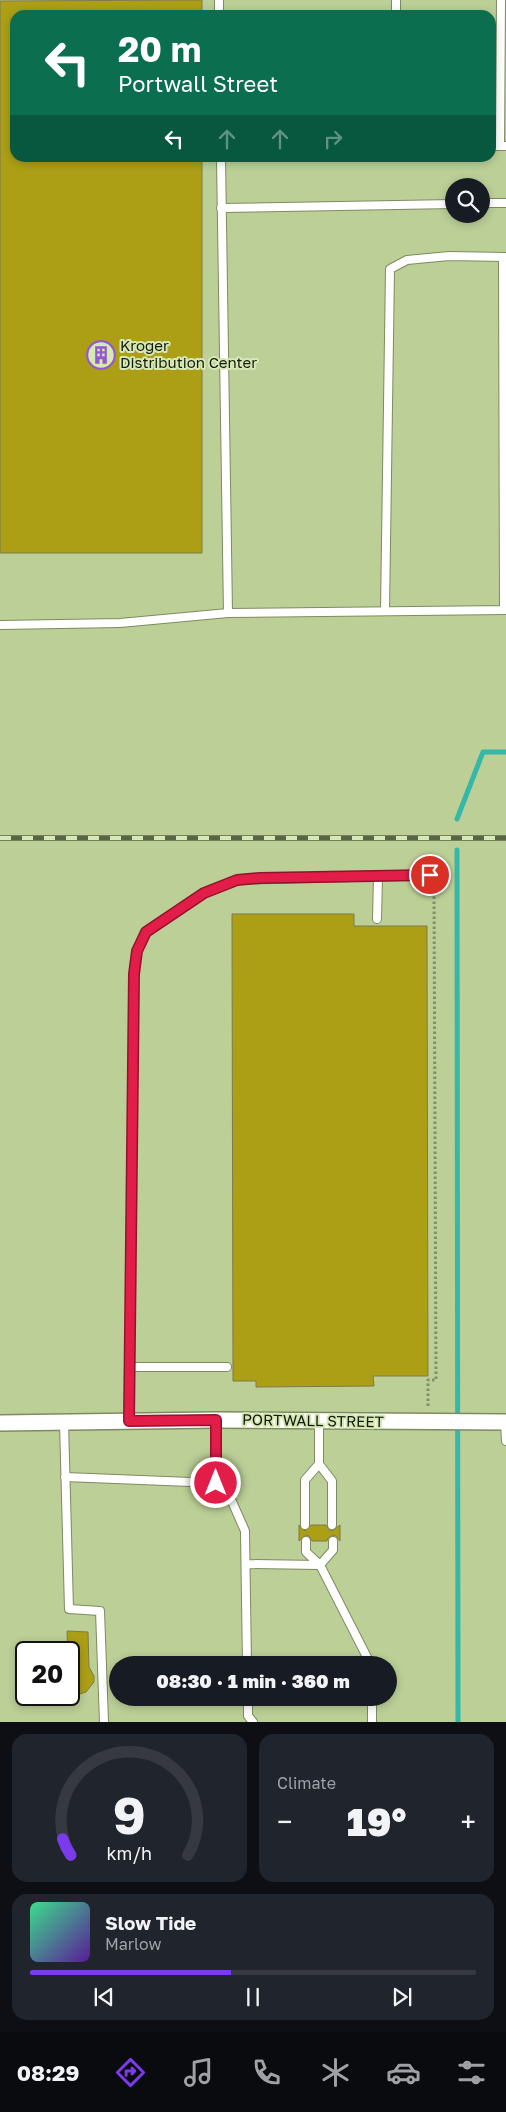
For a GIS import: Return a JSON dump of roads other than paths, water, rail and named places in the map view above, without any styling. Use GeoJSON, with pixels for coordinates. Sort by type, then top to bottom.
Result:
{"type":"FeatureCollection","features":[{"type":"Feature","properties":{"kind":"street","name":"PORTWALL STREET"},"geometry":{"type":"LineString","coordinates":[[0,1423],[216,1420],[506,1422]]}},
{"type":"Feature","properties":{"kind":"lane"},"geometry":{"type":"LineString","coordinates":[[499,146],[501,0]]}},
{"type":"Feature","properties":{"kind":"lane"},"geometry":{"type":"LineString","coordinates":[[220,162],[228,613]]}},
{"type":"Feature","properties":{"kind":"lane"},"geometry":{"type":"LineString","coordinates":[[490,203],[506,203]]}},
{"type":"Feature","properties":{"kind":"lane"},"geometry":{"type":"LineString","coordinates":[[221,208],[445,204]]}},
{"type":"Feature","properties":{"kind":"lane"},"geometry":{"type":"LineString","coordinates":[[0,625],[120,623],[228,613],[505,610],[504,257],[449,256],[407,260],[390,269],[385,611]]}},
{"type":"Feature","properties":{"kind":"lane"},"geometry":{"type":"LineString","coordinates":[[129,1421],[134,974],[137,951],[146,932],[204,893],[237,880],[430,875]]}},
{"type":"Feature","properties":{"kind":"lane"},"geometry":{"type":"LineString","coordinates":[[377,919],[378,876]]}},
{"type":"Feature","properties":{"kind":"lane"},"geometry":{"type":"LineString","coordinates":[[129,1367],[227,1367]]}},
{"type":"Feature","properties":{"kind":"lane"},"geometry":{"type":"LineString","coordinates":[[216,1420],[216,1483]]}},
{"type":"Feature","properties":{"kind":"lane"},"geometry":{"type":"LineString","coordinates":[[64,1422],[69,1609],[100,1611],[104,1722]]}},
{"type":"Feature","properties":{"kind":"lane"},"geometry":{"type":"LineString","coordinates":[[319,1422],[319,1464],[332,1481],[332,1525]]}},
{"type":"Feature","properties":{"kind":"lane"},"geometry":{"type":"LineString","coordinates":[[506,1422],[506,1441]]}},
{"type":"Feature","properties":{"kind":"lane"},"geometry":{"type":"LineString","coordinates":[[305,1525],[305,1480],[319,1464]]}},
{"type":"Feature","properties":{"kind":"lane"},"geometry":{"type":"LineString","coordinates":[[65,1476],[216,1483],[230,1497],[245,1531],[248,1656]]}},
{"type":"Feature","properties":{"kind":"lane"},"geometry":{"type":"LineString","coordinates":[[320,1565],[332,1550],[333,1540]]}},
{"type":"Feature","properties":{"kind":"lane"},"geometry":{"type":"LineString","coordinates":[[306,1541],[306,1552],[320,1565],[366,1656]]}},
{"type":"Feature","properties":{"kind":"lane"},"geometry":{"type":"LineString","coordinates":[[246,1564],[320,1565]]}},
{"type":"Feature","properties":{"kind":"lane"},"geometry":{"type":"LineString","coordinates":[[248,1706],[248,1716],[253,1722]]}},
{"type":"Feature","properties":{"kind":"lane"},"geometry":{"type":"LineString","coordinates":[[372,1706],[372,1722]]}},
{"type":"Feature","properties":{"kind":"waterway"},"geometry":{"type":"LineString","coordinates":[[457,819],[483,752],[506,752]]}},
{"type":"Feature","properties":{"kind":"waterway"},"geometry":{"type":"LineString","coordinates":[[457,850],[458,1722]]}},
{"type":"Feature","properties":{"kind":"railway"},"geometry":{"type":"LineString","coordinates":[[0,838],[506,838]]}},
{"type":"Feature","properties":{"kind":"place","name":"Kroger Distribution Center"},"geometry":{"type":"Point","coordinates":[101,355]}}]}
